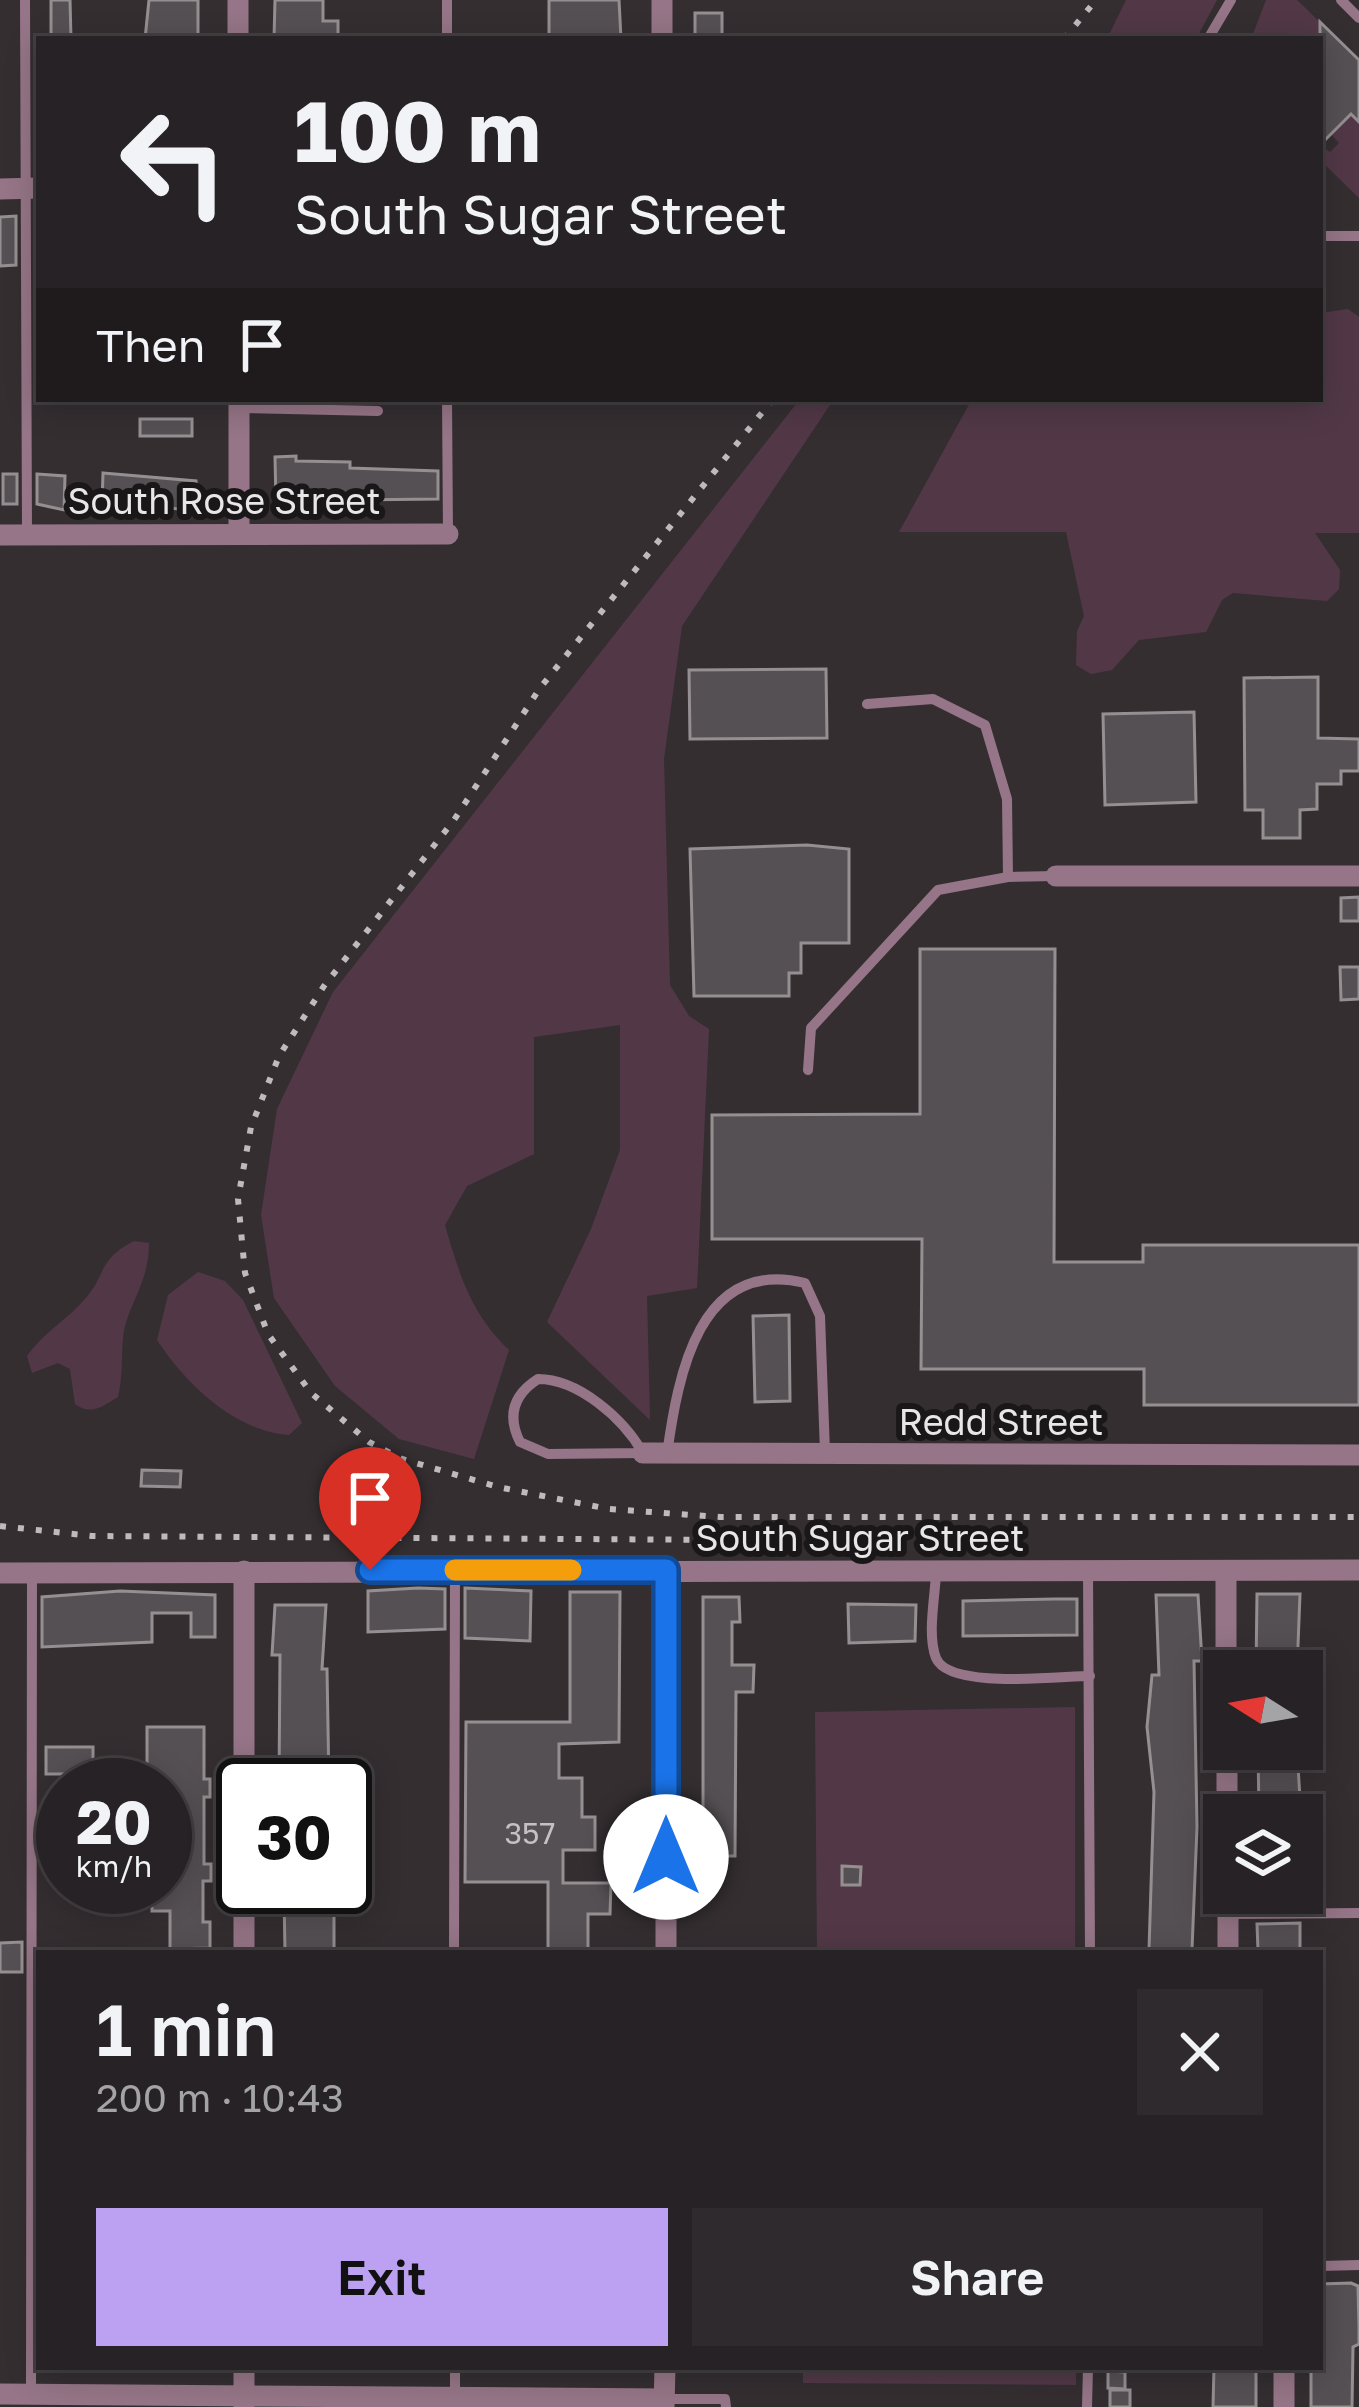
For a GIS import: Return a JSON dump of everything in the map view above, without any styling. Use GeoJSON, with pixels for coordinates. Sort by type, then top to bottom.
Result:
{"type":"FeatureCollection","features":[{"type":"Feature","properties":{"kind":"street"},"geometry":{"type":"LineString","coordinates":[[238,0],[238,36]]}},
{"type":"Feature","properties":{"kind":"street"},"geometry":{"type":"LineString","coordinates":[[662,0],[662,36]]}},
{"type":"Feature","properties":{"kind":"street"},"geometry":{"type":"LineString","coordinates":[[0,189],[32,188]]}},
{"type":"Feature","properties":{"kind":"street"},"geometry":{"type":"LineString","coordinates":[[239,404],[239,534]]}},
{"type":"Feature","properties":{"kind":"street","name":"South Rose Street"},"geometry":{"type":"LineString","coordinates":[[0,535],[448,534]]}},
{"type":"Feature","properties":{"kind":"street"},"geometry":{"type":"LineString","coordinates":[[1056,876],[1359,876]]}},
{"type":"Feature","properties":{"kind":"street","name":"Redd Street"},"geometry":{"type":"LineString","coordinates":[[643,1453],[1359,1455]]}},
{"type":"Feature","properties":{"kind":"street"},"geometry":{"type":"LineString","coordinates":[[666,1570],[666,1950]]}},
{"type":"Feature","properties":{"kind":"street","name":"South Sugar Street"},"geometry":{"type":"LineString","coordinates":[[0,1573],[1359,1570]]}},
{"type":"Feature","properties":{"kind":"street"},"geometry":{"type":"LineString","coordinates":[[244,1571],[244,1758]]}},
{"type":"Feature","properties":{"kind":"street"},"geometry":{"type":"LineString","coordinates":[[1226,1573],[1226,1650]]}},
{"type":"Feature","properties":{"kind":"street"},"geometry":{"type":"LineString","coordinates":[[244,1914],[244,1950]]}},
{"type":"Feature","properties":{"kind":"street"},"geometry":{"type":"LineString","coordinates":[[1228,1914],[1228,1950]]}},
{"type":"Feature","properties":{"kind":"street"},"geometry":{"type":"LineString","coordinates":[[244,2370],[244,2402]]}},
{"type":"Feature","properties":{"kind":"street"},"geometry":{"type":"LineString","coordinates":[[0,2394],[244,2402],[455,2397],[664,2403],[665,2370]]}},
{"type":"Feature","properties":{"kind":"street"},"geometry":{"type":"LineString","coordinates":[[1284,2370],[1284,2407]]}},
{"type":"Feature","properties":{"kind":"lane"},"geometry":{"type":"LineString","coordinates":[[25,0],[32,188],[27,535]]}},
{"type":"Feature","properties":{"kind":"lane"},"geometry":{"type":"LineString","coordinates":[[447,0],[447,36]]}},
{"type":"Feature","properties":{"kind":"lane"},"geometry":{"type":"LineString","coordinates":[[1210,36],[1231,0]]}},
{"type":"Feature","properties":{"kind":"lane"},"geometry":{"type":"LineString","coordinates":[[1341,0],[1359,17]]}},
{"type":"Feature","properties":{"kind":"lane"},"geometry":{"type":"LineString","coordinates":[[1323,236],[1359,236]]}},
{"type":"Feature","properties":{"kind":"lane"},"geometry":{"type":"LineString","coordinates":[[447,402],[448,534]]}},
{"type":"Feature","properties":{"kind":"lane"},"geometry":{"type":"LineString","coordinates":[[239,404],[378,411]]}},
{"type":"Feature","properties":{"kind":"lane"},"geometry":{"type":"LineString","coordinates":[[867,704],[932,699],[985,724],[1007,799],[1008,877]]}},
{"type":"Feature","properties":{"kind":"lane"},"geometry":{"type":"LineString","coordinates":[[808,1070],[811,1028],[938,890],[1008,877],[1056,876]]}},
{"type":"Feature","properties":{"kind":"lane"},"geometry":{"type":"LineString","coordinates":[[667,1454],[694,1338],[713,1307],[734,1288],[777,1276],[805,1283],[820,1316],[826,1455]]}},
{"type":"Feature","properties":{"kind":"lane"},"geometry":{"type":"LineString","coordinates":[[538,1379],[557,1379],[599,1406],[643,1453],[573,1456],[532,1450],[512,1425],[515,1402],[538,1379]]}},
{"type":"Feature","properties":{"kind":"lane"},"geometry":{"type":"LineString","coordinates":[[454,1950],[455,1570]]}},
{"type":"Feature","properties":{"kind":"lane"},"geometry":{"type":"LineString","coordinates":[[1088,1572],[1090,1950]]}},
{"type":"Feature","properties":{"kind":"lane"},"geometry":{"type":"LineString","coordinates":[[31,2395],[32,1573]]}},
{"type":"Feature","properties":{"kind":"lane"},"geometry":{"type":"LineString","coordinates":[[936,1573],[934,1640],[937,1660],[945,1670],[988,1678],[1090,1676]]}},
{"type":"Feature","properties":{"kind":"lane"},"geometry":{"type":"LineString","coordinates":[[1323,1911],[1359,1913]]}},
{"type":"Feature","properties":{"kind":"lane"},"geometry":{"type":"LineString","coordinates":[[1323,2266],[1359,2265]]}},
{"type":"Feature","properties":{"kind":"lane"},"geometry":{"type":"LineString","coordinates":[[455,2370],[455,2397]]}},
{"type":"Feature","properties":{"kind":"lane"},"geometry":{"type":"LineString","coordinates":[[1087,2407],[1088,2370]]}},
{"type":"Feature","properties":{"kind":"lane"},"geometry":{"type":"LineString","coordinates":[[664,2403],[725,2399],[726,2407]]}},
{"type":"Feature","properties":{"kind":"shaded area"},"geometry":{"type":"Polygon","coordinates":[[[1126,0],[1217,0],[1198,36],[1108,36],[1126,0]]]}},
{"type":"Feature","properties":{"kind":"shaded area"},"geometry":{"type":"Polygon","coordinates":[[[1266,0],[1297,0],[1325,27],[1317,36],[1252,36],[1266,0]]]}},
{"type":"Feature","properties":{"kind":"shaded area"},"geometry":{"type":"Polygon","coordinates":[[[1351,114],[1359,122],[1359,198],[1323,163],[1323,147],[1330,152],[1339,143],[1331,134],[1351,114]]]}},
{"type":"Feature","properties":{"kind":"shaded area"},"geometry":{"type":"Polygon","coordinates":[[[1348,309],[1359,317],[1359,533],[1315,533],[1340,570],[1339,589],[1327,601],[1233,593],[1222,600],[1206,632],[1139,640],[1112,670],[1091,674],[1076,665],[1077,631],[1084,616],[1066,532],[899,532],[970,402],[1323,402],[1323,313],[1348,309]]]}},
{"type":"Feature","properties":{"kind":"shaded area"},"geometry":{"type":"Polygon","coordinates":[[[798,402],[832,402],[682,626],[664,759],[670,985],[689,1016],[709,1029],[697,1288],[647,1296],[650,1420],[547,1322],[591,1229],[620,1150],[620,1025],[534,1037],[534,1154],[467,1186],[445,1225],[476,1308],[509,1350],[474,1459],[399,1439],[335,1386],[274,1298],[261,1215],[277,1109],[333,992],[798,402]]]}},
{"type":"Feature","properties":{"kind":"shaded area"},"geometry":{"type":"Polygon","coordinates":[[[134,1241],[149,1243],[148,1258],[125,1326],[118,1397],[86,1409],[75,1404],[70,1369],[58,1363],[32,1373],[27,1356],[84,1300],[108,1261],[134,1241]]]}},
{"type":"Feature","properties":{"kind":"shaded area"},"geometry":{"type":"Polygon","coordinates":[[[198,1272],[225,1281],[243,1300],[302,1423],[289,1435],[269,1432],[231,1415],[182,1373],[157,1340],[168,1295],[198,1272]]]}},
{"type":"Feature","properties":{"kind":"shaded area"},"geometry":{"type":"Polygon","coordinates":[[[1075,1707],[1075,1950],[817,1950],[815,1712],[1075,1707]]]}},
{"type":"Feature","properties":{"kind":"shaded area"},"geometry":{"type":"Polygon","coordinates":[[[803,2370],[1076,2370],[1076,2385],[803,2383],[803,2370]]]}},
{"type":"Feature","properties":{"kind":"building"},"geometry":{"type":"Polygon","coordinates":[[[51,0],[70,0],[71,36],[51,36],[51,0]]]}},
{"type":"Feature","properties":{"kind":"building"},"geometry":{"type":"Polygon","coordinates":[[[149,0],[198,0],[198,36],[145,36],[149,0]]]}},
{"type":"Feature","properties":{"kind":"building"},"geometry":{"type":"Polygon","coordinates":[[[275,0],[323,0],[323,21],[338,21],[338,36],[274,36],[275,0]]]}},
{"type":"Feature","properties":{"kind":"building"},"geometry":{"type":"Polygon","coordinates":[[[549,0],[619,0],[621,36],[549,36],[549,0]]]}},
{"type":"Feature","properties":{"kind":"building"},"geometry":{"type":"Polygon","coordinates":[[[695,13],[722,13],[722,36],[695,36],[695,13]]]}},
{"type":"Feature","properties":{"kind":"building"},"geometry":{"type":"Polygon","coordinates":[[[1320,22],[1359,60],[1359,122],[1351,114],[1323,142],[1323,36],[1320,22]]]}},
{"type":"Feature","properties":{"kind":"building"},"geometry":{"type":"Polygon","coordinates":[[[16,216],[16,265],[0,266],[0,217],[16,216]]]}},
{"type":"Feature","properties":{"kind":"building"},"geometry":{"type":"Polygon","coordinates":[[[140,419],[192,419],[192,436],[140,436],[140,419]]]}},
{"type":"Feature","properties":{"kind":"building"},"geometry":{"type":"Polygon","coordinates":[[[296,456],[296,461],[350,462],[350,468],[438,471],[438,499],[351,500],[351,508],[330,509],[304,507],[304,502],[276,503],[275,457],[296,456]]]}},
{"type":"Feature","properties":{"kind":"building"},"geometry":{"type":"Polygon","coordinates":[[[103,473],[196,481],[196,510],[102,504],[103,473]]]}},
{"type":"Feature","properties":{"kind":"building"},"geometry":{"type":"Polygon","coordinates":[[[3,474],[17,474],[17,504],[3,504],[3,474]]]}},
{"type":"Feature","properties":{"kind":"building"},"geometry":{"type":"Polygon","coordinates":[[[37,474],[65,476],[64,510],[37,504],[37,474]]]}},
{"type":"Feature","properties":{"kind":"building"},"geometry":{"type":"Polygon","coordinates":[[[826,669],[827,738],[690,739],[689,670],[826,669]]]}},
{"type":"Feature","properties":{"kind":"building"},"geometry":{"type":"Polygon","coordinates":[[[1318,677],[1318,738],[1359,739],[1359,771],[1341,771],[1341,784],[1317,784],[1317,809],[1300,810],[1300,838],[1263,838],[1263,810],[1245,810],[1244,678],[1318,677]]]}},
{"type":"Feature","properties":{"kind":"building"},"geometry":{"type":"Polygon","coordinates":[[[1194,712],[1196,802],[1105,805],[1103,714],[1194,712]]]}},
{"type":"Feature","properties":{"kind":"building"},"geometry":{"type":"Polygon","coordinates":[[[807,845],[849,849],[849,943],[801,943],[801,973],[789,973],[789,996],[694,996],[690,849],[807,845]]]}},
{"type":"Feature","properties":{"kind":"building"},"geometry":{"type":"Polygon","coordinates":[[[1359,897],[1359,921],[1341,921],[1341,898],[1359,897]]]}},
{"type":"Feature","properties":{"kind":"building"},"geometry":{"type":"Polygon","coordinates":[[[920,949],[1055,949],[1054,1262],[1143,1262],[1143,1245],[1359,1245],[1359,1405],[1144,1405],[1144,1369],[921,1369],[922,1239],[712,1239],[712,1115],[920,1114],[920,949]]]}},
{"type":"Feature","properties":{"kind":"building"},"geometry":{"type":"Polygon","coordinates":[[[1340,967],[1359,967],[1359,999],[1341,1000],[1340,967]]]}},
{"type":"Feature","properties":{"kind":"building"},"geometry":{"type":"Polygon","coordinates":[[[789,1315],[790,1401],[755,1402],[753,1316],[789,1315]]]}},
{"type":"Feature","properties":{"kind":"building"},"geometry":{"type":"Polygon","coordinates":[[[142,1470],[181,1471],[180,1487],[141,1486],[142,1470]]]}},
{"type":"Feature","properties":{"kind":"building"},"geometry":{"type":"Polygon","coordinates":[[[465,1588],[531,1591],[530,1641],[465,1638],[465,1588]]]}},
{"type":"Feature","properties":{"kind":"building"},"geometry":{"type":"Polygon","coordinates":[[[445,1589],[445,1629],[368,1632],[368,1591],[445,1589]]]}},
{"type":"Feature","properties":{"kind":"building"},"geometry":{"type":"Polygon","coordinates":[[[120,1591],[215,1595],[215,1637],[191,1637],[191,1613],[152,1613],[152,1642],[42,1647],[42,1597],[120,1591]]]}},
{"type":"Feature","properties":{"kind":"building"},"geometry":{"type":"Polygon","coordinates":[[[570,1592],[620,1592],[619,1742],[559,1744],[559,1778],[582,1778],[582,1817],[595,1817],[595,1850],[563,1850],[563,1883],[611,1883],[610,1914],[588,1914],[588,1950],[548,1950],[548,1882],[465,1882],[466,1722],[570,1722],[570,1592]]]}},
{"type":"Feature","properties":{"kind":"building"},"geometry":{"type":"Polygon","coordinates":[[[1257,1594],[1300,1594],[1298,1650],[1256,1650],[1257,1594]]]}},
{"type":"Feature","properties":{"kind":"building"},"geometry":{"type":"Polygon","coordinates":[[[1156,1595],[1198,1595],[1202,1661],[1194,1661],[1197,1827],[1192,1949],[1149,1950],[1154,1792],[1147,1727],[1152,1675],[1159,1675],[1156,1595]]]}},
{"type":"Feature","properties":{"kind":"building"},"geometry":{"type":"Polygon","coordinates":[[[703,1597],[739,1597],[740,1622],[732,1622],[732,1665],[754,1665],[753,1692],[736,1692],[735,1856],[703,1856],[703,1597]]]}},
{"type":"Feature","properties":{"kind":"building"},"geometry":{"type":"Polygon","coordinates":[[[1077,1599],[1077,1635],[963,1636],[963,1601],[1077,1599]]]}},
{"type":"Feature","properties":{"kind":"building"},"geometry":{"type":"Polygon","coordinates":[[[848,1604],[916,1605],[915,1641],[849,1643],[848,1604]]]}},
{"type":"Feature","properties":{"kind":"building"},"geometry":{"type":"Polygon","coordinates":[[[275,1605],[326,1605],[322,1669],[327,1669],[329,1758],[279,1758],[280,1655],[272,1655],[275,1605]]]}},
{"type":"Feature","properties":{"kind":"building"},"geometry":{"type":"Polygon","coordinates":[[[147,1727],[204,1727],[204,1779],[210,1779],[210,1797],[204,1797],[204,1864],[211,1864],[211,1881],[203,1881],[203,1922],[210,1922],[210,1948],[170,1949],[170,1914],[192,1914],[192,1758],[147,1758],[147,1727]]]}},
{"type":"Feature","properties":{"kind":"building"},"geometry":{"type":"Polygon","coordinates":[[[46,1747],[93,1747],[93,1758],[46,1758],[46,1747]]]}},
{"type":"Feature","properties":{"kind":"building"},"geometry":{"type":"Polygon","coordinates":[[[1258,1770],[1298,1770],[1300,1794],[1259,1794],[1258,1770]]]}},
{"type":"Feature","properties":{"kind":"building"},"geometry":{"type":"Polygon","coordinates":[[[842,1866],[861,1867],[860,1885],[842,1885],[842,1866]]]}},
{"type":"Feature","properties":{"kind":"building"},"geometry":{"type":"Polygon","coordinates":[[[284,1914],[334,1914],[334,1950],[285,1950],[284,1914]]]}},
{"type":"Feature","properties":{"kind":"building"},"geometry":{"type":"Polygon","coordinates":[[[1300,1923],[1300,1949],[1258,1950],[1257,1924],[1300,1923]]]}},
{"type":"Feature","properties":{"kind":"building"},"geometry":{"type":"Polygon","coordinates":[[[22,1942],[22,1972],[0,1972],[0,1943],[22,1942]]]}},
{"type":"Feature","properties":{"kind":"building"},"geometry":{"type":"Polygon","coordinates":[[[1323,2284],[1358,2286],[1359,2344],[1353,2347],[1352,2407],[1311,2407],[1311,2370],[1323,2370],[1323,2284]]]}},
{"type":"Feature","properties":{"kind":"building"},"geometry":{"type":"Polygon","coordinates":[[[1214,2370],[1256,2370],[1256,2407],[1213,2407],[1214,2370]]]}},
{"type":"Feature","properties":{"kind":"building"},"geometry":{"type":"Polygon","coordinates":[[[1108,2371],[1125,2372],[1125,2389],[1108,2388],[1108,2371]]]}},
{"type":"Feature","properties":{"kind":"building"},"geometry":{"type":"Polygon","coordinates":[[[1110,2390],[1130,2390],[1130,2407],[1110,2407],[1110,2390]]]}},
{"type":"Feature","properties":{"kind":"railway"},"geometry":{"type":"LineString","coordinates":[[1066,36],[1096,0]]}},
{"type":"Feature","properties":{"kind":"railway"},"geometry":{"type":"LineString","coordinates":[[771,402],[540,688],[454,820],[324,986],[279,1056],[251,1127],[238,1199],[245,1273],[268,1334],[311,1393],[369,1442],[402,1459],[498,1487],[609,1509],[720,1517],[1359,1517]]}},
{"type":"Feature","properties":{"kind":"railway"},"geometry":{"type":"LineString","coordinates":[[0,1526],[92,1536],[735,1540],[867,1534]]}},
{"type":"Feature","properties":{"kind":"slow traffic"},"geometry":{"type":"LineString","coordinates":[[455,1570],[571,1570]]}},
{"type":"Feature","properties":{"kind":"route"},"geometry":{"type":"LineString","coordinates":[[370,1570],[666,1570],[666,1857]]}}]}
